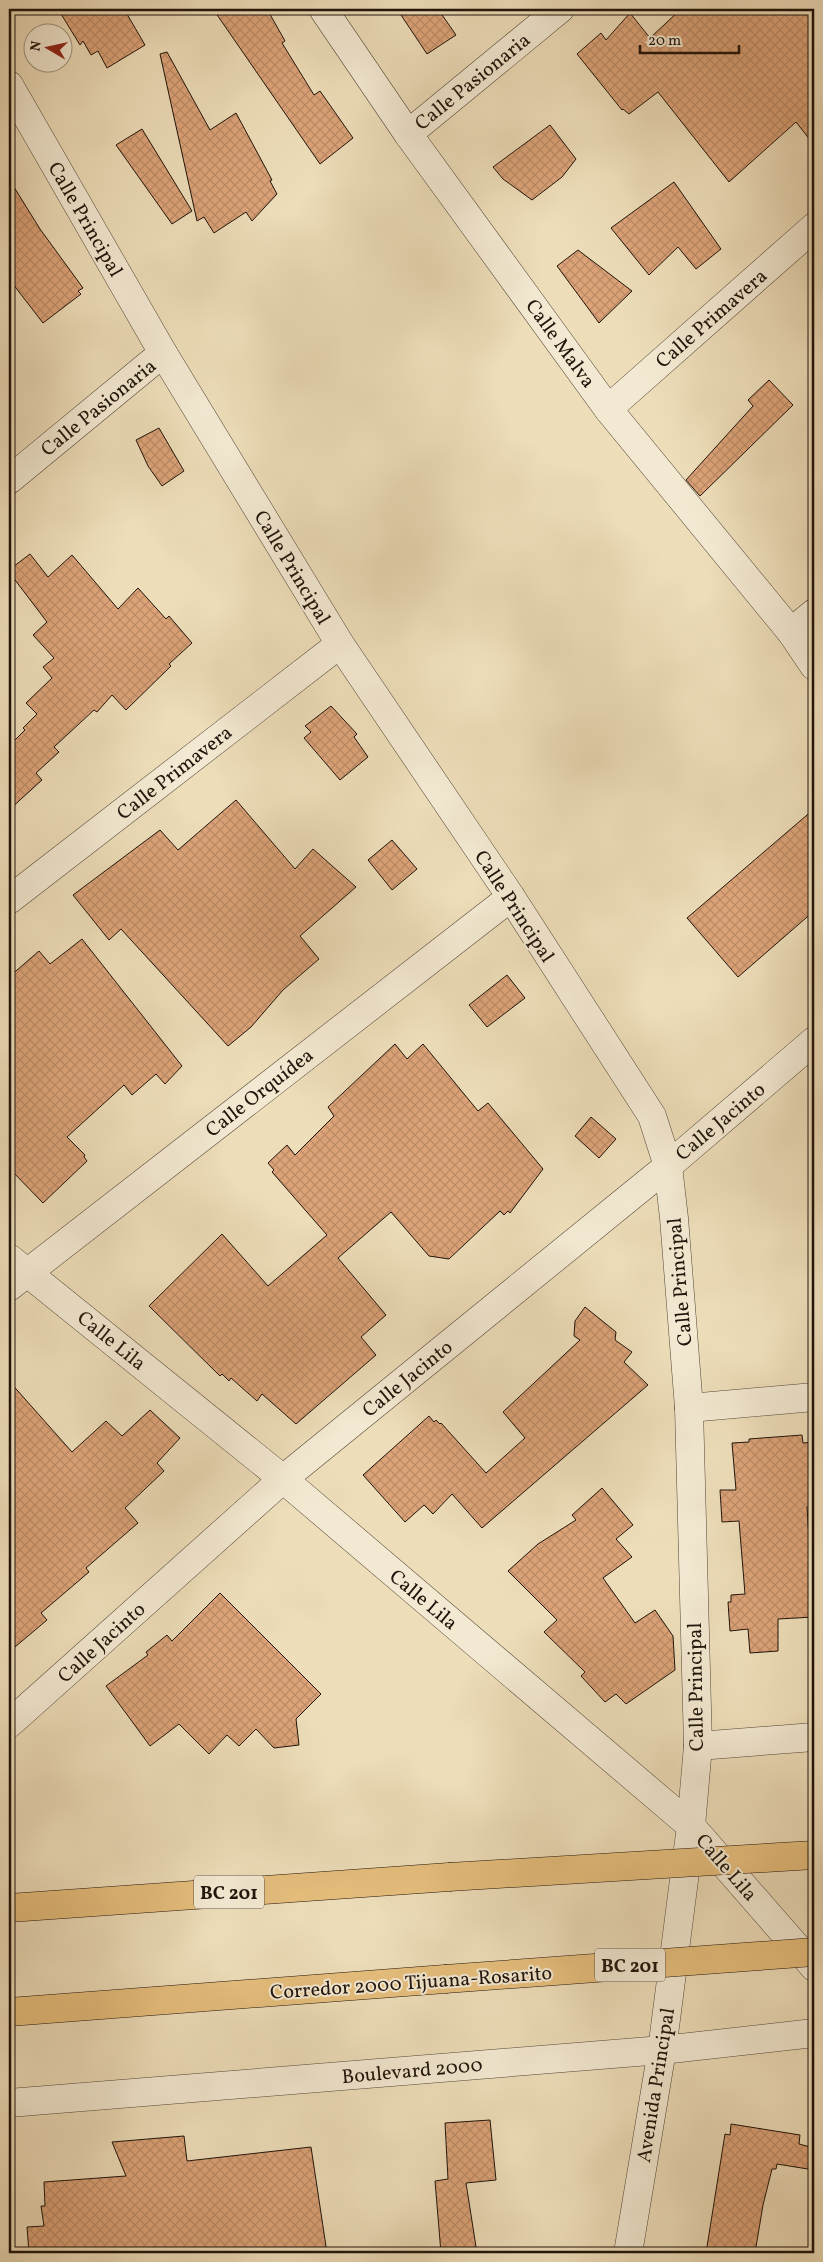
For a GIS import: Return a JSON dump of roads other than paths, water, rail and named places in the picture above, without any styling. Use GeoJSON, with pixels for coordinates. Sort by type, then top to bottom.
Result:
{"type":"FeatureCollection","features":[{"type":"Feature","properties":{"kind":"highway","name":"BC 201"},"geometry":{"type":"LineString","coordinates":[[9,1908],[449,1877],[814,1855]]}},
{"type":"Feature","properties":{"kind":"highway","name":"Corredor 2000 Tijuana-Rosarito"},"geometry":{"type":"LineString","coordinates":[[9,2012],[814,1952]]}},
{"type":"Feature","properties":{"kind":"street","name":"Calle Malva"},"geometry":{"type":"LineString","coordinates":[[323,9],[408,134],[608,409],[791,632],[814,666]]}},
{"type":"Feature","properties":{"kind":"street","name":"Calle Pasionaria"},"geometry":{"type":"LineString","coordinates":[[408,134],[560,9]]}},
{"type":"Feature","properties":{"kind":"street","name":"Calle Principal"},"geometry":{"type":"LineString","coordinates":[[9,85],[163,353],[340,644],[511,897],[652,1116],[668,1166],[689,1408],[698,1746],[691,1826]]}},
{"type":"Feature","properties":{"kind":"street","name":"Calle Primavera"},"geometry":{"type":"LineString","coordinates":[[608,409],[814,227]]}},
{"type":"Feature","properties":{"kind":"street","name":"Calle Pasionaria"},"geometry":{"type":"LineString","coordinates":[[9,480],[163,353]]}},
{"type":"Feature","properties":{"kind":"street"},"geometry":{"type":"LineString","coordinates":[[791,632],[814,613]]}},
{"type":"Feature","properties":{"kind":"street","name":"Calle Primavera"},"geometry":{"type":"LineString","coordinates":[[9,900],[340,644]]}},
{"type":"Feature","properties":{"kind":"street","name":"Calle Orquídea"},"geometry":{"type":"LineString","coordinates":[[15,1272],[511,897]]}},
{"type":"Feature","properties":{"kind":"street","name":"Calle Jacinto"},"geometry":{"type":"LineString","coordinates":[[9,1724],[284,1479],[668,1166],[814,1041]]}},
{"type":"Feature","properties":{"kind":"street","name":"Calle Lila"},"geometry":{"type":"LineString","coordinates":[[15,1272],[284,1479],[691,1826],[814,1967]]}},
{"type":"Feature","properties":{"kind":"street"},"geometry":{"type":"LineString","coordinates":[[689,1408],[814,1397]]}},
{"type":"Feature","properties":{"kind":"street"},"geometry":{"type":"LineString","coordinates":[[698,1746],[814,1737]]}},
{"type":"Feature","properties":{"kind":"street","name":"Avenida Principal"},"geometry":{"type":"LineString","coordinates":[[628,2253],[662,2050],[691,1826]]}},
{"type":"Feature","properties":{"kind":"street","name":"Boulevard 2000"},"geometry":{"type":"LineString","coordinates":[[9,2103],[662,2050],[814,2033]]}}]}
